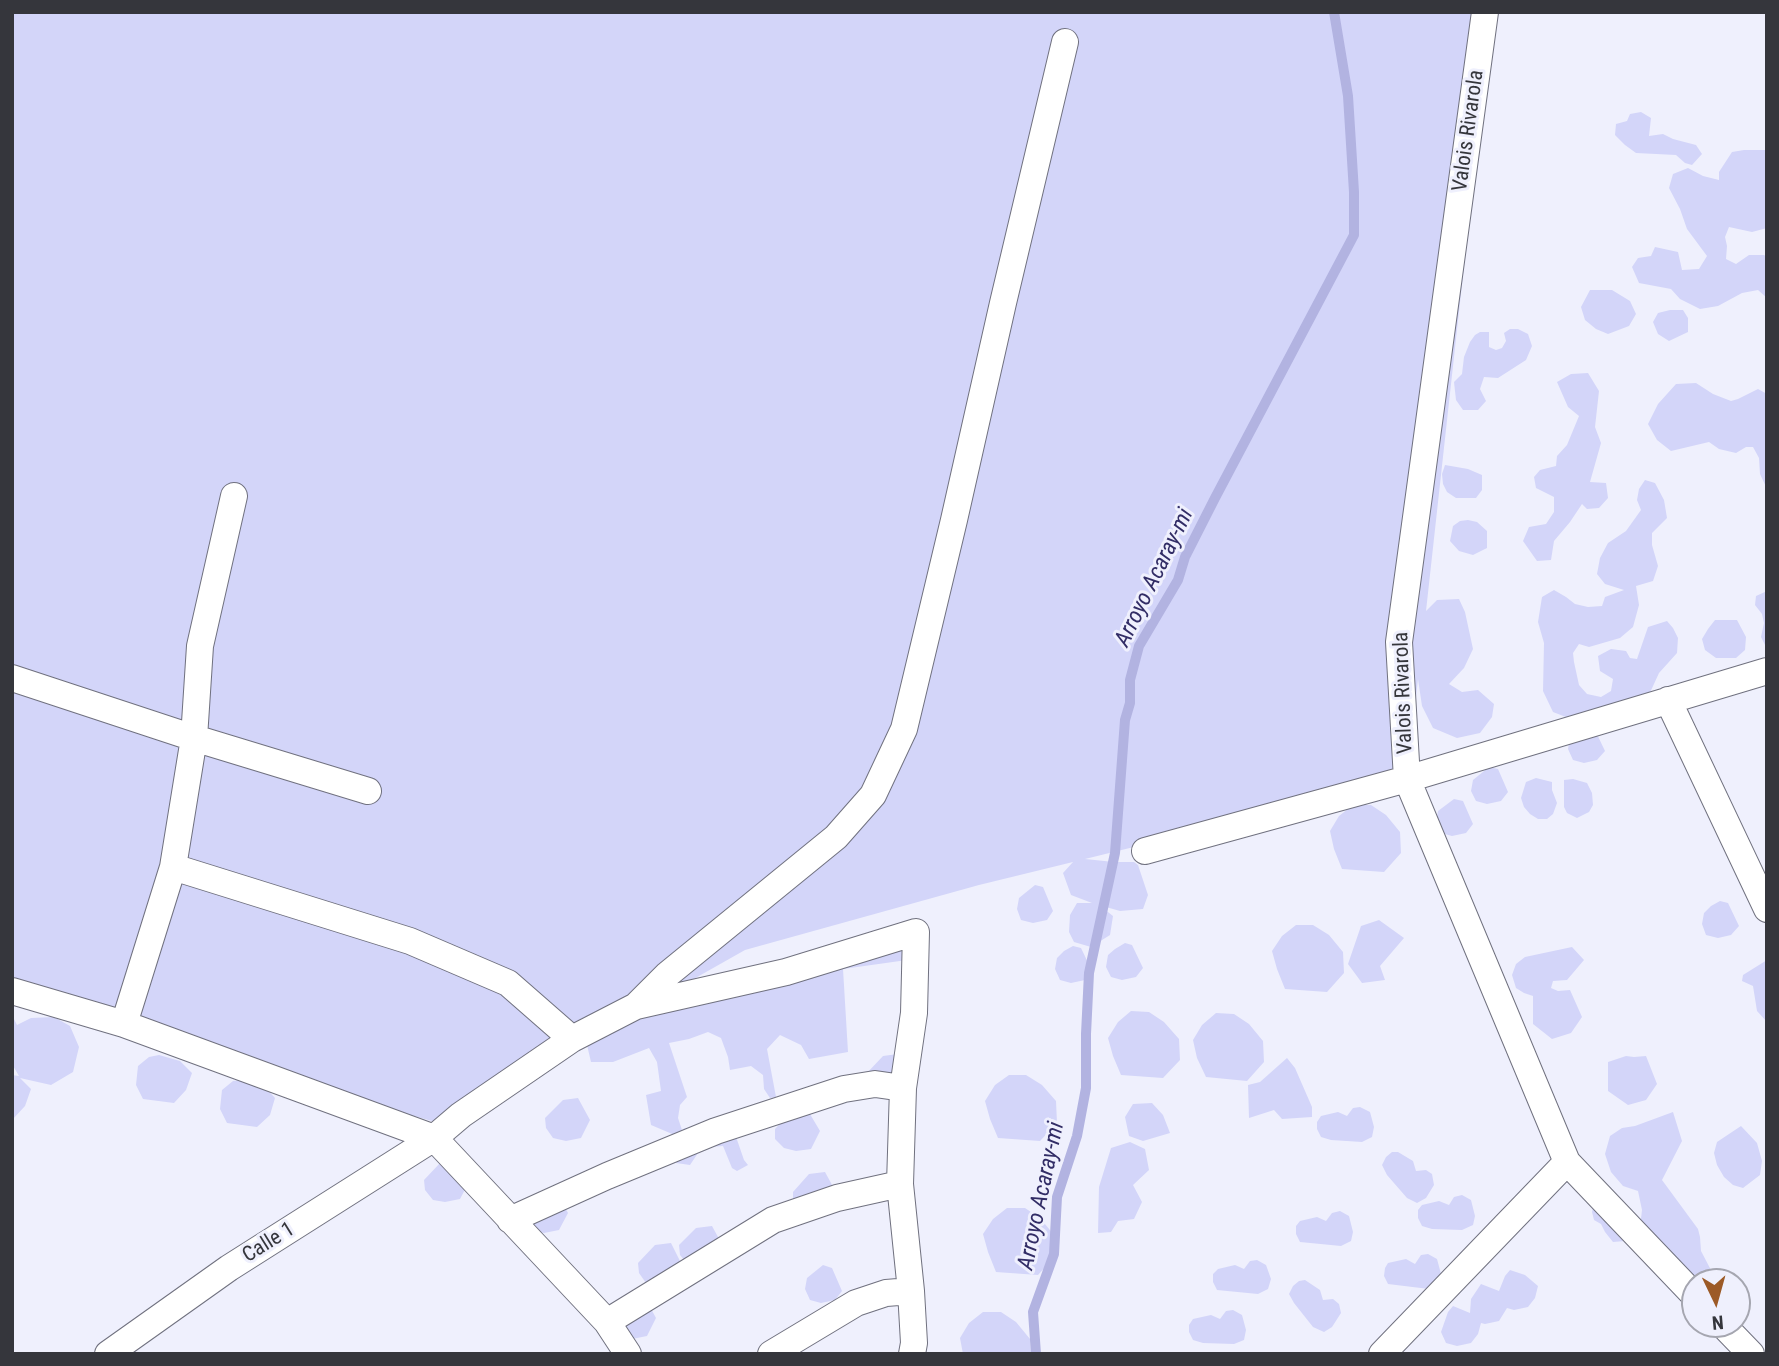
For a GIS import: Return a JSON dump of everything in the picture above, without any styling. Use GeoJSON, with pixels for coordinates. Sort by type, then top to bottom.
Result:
{"type":"FeatureCollection","features":[{"type":"Feature","properties":{"kind":"street","name":"Valois Rivarola"},"geometry":{"type":"LineString","coordinates":[[1485,12],[1399,642],[1407,779],[1567,1162],[1681,1281]]}},
{"type":"Feature","properties":{"kind":"street"},"geometry":{"type":"LineString","coordinates":[[636,1006],[668,974],[835,837],[873,795],[904,729],[1065,42]]}},
{"type":"Feature","properties":{"kind":"street"},"geometry":{"type":"LineString","coordinates":[[124,1024],[173,867],[194,738],[200,646],[234,496]]}},
{"type":"Feature","properties":{"kind":"street"},"geometry":{"type":"LineString","coordinates":[[1145,851],[1407,779],[1767,671]]}},
{"type":"Feature","properties":{"kind":"street"},"geometry":{"type":"LineString","coordinates":[[12,678],[194,738],[368,791]]}},
{"type":"Feature","properties":{"kind":"street"},"geometry":{"type":"LineString","coordinates":[[1668,700],[1767,909]]}},
{"type":"Feature","properties":{"kind":"street"},"geometry":{"type":"LineString","coordinates":[[173,867],[410,941],[508,983],[572,1039]]}},
{"type":"Feature","properties":{"kind":"street"},"geometry":{"type":"LineString","coordinates":[[636,1006],[786,972],[916,932],[914,1013],[903,1087],[900,1184],[911,1291],[914,1343],[912,1354]]}},
{"type":"Feature","properties":{"kind":"street"},"geometry":{"type":"LineString","coordinates":[[12,991],[124,1024],[433,1138],[607,1322],[628,1354]]}},
{"type":"Feature","properties":{"kind":"street","name":"Calle 1"},"geometry":{"type":"LineString","coordinates":[[108,1354],[229,1268],[433,1138],[461,1115],[572,1039],[636,1006]]}},
{"type":"Feature","properties":{"kind":"street"},"geometry":{"type":"LineString","coordinates":[[510,1220],[716,1131],[844,1089],[875,1084],[903,1087]]}},
{"type":"Feature","properties":{"kind":"street"},"geometry":{"type":"LineString","coordinates":[[1382,1354],[1567,1162]]}},
{"type":"Feature","properties":{"kind":"street"},"geometry":{"type":"LineString","coordinates":[[607,1322],[773,1220],[836,1198],[900,1184]]}},
{"type":"Feature","properties":{"kind":"street"},"geometry":{"type":"LineString","coordinates":[[771,1354],[856,1303],[886,1293],[911,1291]]}},
{"type":"Feature","properties":{"kind":"street"},"geometry":{"type":"LineString","coordinates":[[1736,1338],[1751,1354]]}},
{"type":"Feature","properties":{"kind":"shaded area"},"geometry":{"type":"Polygon","coordinates":[[[12,12],[1492,12],[1426,611],[1437,600],[1459,599],[1465,612],[1473,649],[1464,668],[1449,684],[1462,692],[1478,690],[1494,704],[1492,717],[1480,733],[1457,738],[1433,728],[1422,706],[1418,679],[1407,779],[1268,817],[1251,836],[1209,832],[1207,829],[1085,859],[1134,862],[1138,865],[1148,895],[1143,909],[1120,911],[1099,905],[1113,916],[1110,935],[1091,947],[1074,942],[1069,932],[1070,915],[1077,903],[1092,903],[1071,895],[1063,873],[1073,862],[979,885],[745,950],[439,1123],[12,1003],[12,12]]]}},
{"type":"Feature","properties":{"kind":"shaded area"},"geometry":{"type":"Polygon","coordinates":[[[1641,112],[1651,118],[1649,136],[1663,134],[1696,145],[1702,154],[1692,165],[1676,155],[1636,153],[1615,135],[1616,124],[1627,121],[1630,114],[1641,112]]]}},
{"type":"Feature","properties":{"kind":"shaded area"},"geometry":{"type":"Polygon","coordinates":[[[1767,150],[1767,228],[1752,232],[1729,227],[1725,237],[1726,259],[1736,264],[1749,255],[1767,257],[1767,298],[1758,290],[1742,293],[1718,306],[1700,309],[1680,299],[1671,289],[1639,283],[1632,267],[1638,258],[1651,256],[1655,247],[1678,252],[1682,270],[1699,269],[1707,256],[1687,229],[1669,188],[1673,174],[1688,168],[1719,180],[1719,172],[1732,152],[1767,150]]]}},
{"type":"Feature","properties":{"kind":"shaded area"},"geometry":{"type":"Polygon","coordinates":[[[1590,290],[1612,290],[1630,301],[1636,314],[1629,326],[1608,334],[1585,320],[1581,307],[1590,290]]]}},
{"type":"Feature","properties":{"kind":"shaded area"},"geometry":{"type":"Polygon","coordinates":[[[1683,310],[1688,318],[1688,332],[1669,341],[1658,334],[1653,322],[1658,313],[1683,310]]]}},
{"type":"Feature","properties":{"kind":"shaded area"},"geometry":{"type":"Polygon","coordinates":[[[1510,329],[1518,329],[1528,334],[1532,346],[1526,360],[1498,378],[1484,377],[1480,389],[1486,401],[1478,410],[1463,410],[1456,400],[1454,382],[1462,374],[1464,357],[1470,342],[1480,332],[1489,332],[1489,347],[1496,350],[1502,348],[1506,341],[1504,333],[1510,329]]]}},
{"type":"Feature","properties":{"kind":"shaded area"},"geometry":{"type":"Polygon","coordinates":[[[1588,373],[1599,391],[1595,427],[1601,443],[1590,482],[1606,483],[1608,498],[1599,508],[1587,509],[1582,504],[1554,541],[1551,560],[1537,561],[1523,541],[1529,527],[1546,524],[1554,512],[1554,497],[1536,488],[1534,477],[1540,470],[1556,466],[1557,456],[1567,445],[1579,416],[1568,407],[1557,382],[1571,374],[1588,373]]]}},
{"type":"Feature","properties":{"kind":"shaded area"},"geometry":{"type":"Polygon","coordinates":[[[1696,383],[1731,401],[1758,389],[1767,394],[1767,489],[1760,474],[1759,458],[1753,447],[1746,447],[1736,453],[1719,449],[1709,442],[1671,451],[1657,440],[1648,424],[1658,404],[1676,384],[1696,383]]]}},
{"type":"Feature","properties":{"kind":"shaded area"},"geometry":{"type":"Polygon","coordinates":[[[1445,465],[1468,469],[1482,475],[1482,490],[1476,498],[1456,498],[1447,492],[1442,474],[1445,465]]]}},
{"type":"Feature","properties":{"kind":"shaded area"},"geometry":{"type":"Polygon","coordinates":[[[1645,480],[1655,483],[1664,500],[1667,518],[1652,533],[1652,545],[1658,566],[1653,581],[1636,586],[1639,605],[1633,627],[1620,638],[1589,647],[1579,644],[1573,653],[1579,685],[1587,694],[1601,697],[1611,691],[1613,679],[1600,671],[1598,656],[1611,649],[1626,651],[1630,658],[1637,659],[1648,627],[1667,621],[1678,638],[1677,653],[1659,673],[1648,697],[1571,719],[1553,712],[1543,691],[1544,643],[1538,622],[1542,597],[1554,590],[1575,604],[1602,606],[1605,597],[1624,590],[1605,584],[1597,574],[1600,558],[1608,543],[1626,531],[1641,510],[1637,500],[1639,489],[1645,480]]]}},
{"type":"Feature","properties":{"kind":"shaded area"},"geometry":{"type":"Polygon","coordinates":[[[1468,520],[1477,522],[1487,531],[1487,548],[1473,555],[1459,551],[1450,541],[1453,526],[1468,520]]]}},
{"type":"Feature","properties":{"kind":"shaded area"},"geometry":{"type":"Polygon","coordinates":[[[1767,591],[1765,645],[1761,637],[1764,623],[1762,614],[1755,605],[1756,596],[1767,591]]]}},
{"type":"Feature","properties":{"kind":"shaded area"},"geometry":{"type":"Polygon","coordinates":[[[1715,620],[1737,620],[1746,637],[1745,650],[1736,658],[1716,658],[1705,650],[1702,639],[1715,620]]]}},
{"type":"Feature","properties":{"kind":"shaded area"},"geometry":{"type":"Polygon","coordinates":[[[1594,728],[1605,751],[1597,760],[1584,763],[1573,760],[1568,749],[1570,738],[1594,728]]]}},
{"type":"Feature","properties":{"kind":"shaded area"},"geometry":{"type":"Polygon","coordinates":[[[1489,767],[1498,769],[1508,792],[1501,801],[1487,804],[1476,801],[1471,791],[1473,780],[1489,767]]]}},
{"type":"Feature","properties":{"kind":"shaded area"},"geometry":{"type":"Polygon","coordinates":[[[1536,778],[1552,782],[1557,803],[1553,814],[1547,819],[1538,819],[1530,814],[1521,798],[1526,782],[1536,778]]]}},
{"type":"Feature","properties":{"kind":"shaded area"},"geometry":{"type":"Polygon","coordinates":[[[1573,779],[1587,783],[1592,793],[1593,805],[1589,812],[1577,818],[1567,813],[1564,807],[1564,780],[1573,779]]]}},
{"type":"Feature","properties":{"kind":"shaded area"},"geometry":{"type":"Polygon","coordinates":[[[1454,799],[1463,801],[1473,824],[1466,833],[1452,836],[1441,833],[1436,823],[1438,811],[1454,799]]]}},
{"type":"Feature","properties":{"kind":"shaded area"},"geometry":{"type":"Polygon","coordinates":[[[1353,805],[1371,805],[1386,815],[1400,832],[1401,853],[1384,872],[1342,869],[1330,831],[1339,816],[1353,805]]]}},
{"type":"Feature","properties":{"kind":"shaded area"},"geometry":{"type":"Polygon","coordinates":[[[1035,885],[1043,887],[1053,911],[1047,920],[1033,923],[1021,920],[1017,909],[1019,898],[1035,885]]]}},
{"type":"Feature","properties":{"kind":"shaded area"},"geometry":{"type":"Polygon","coordinates":[[[1720,901],[1728,903],[1739,926],[1731,935],[1718,938],[1706,935],[1702,924],[1704,913],[1720,901]]]}},
{"type":"Feature","properties":{"kind":"shaded area"},"geometry":{"type":"Polygon","coordinates":[[[1379,920],[1404,938],[1380,966],[1385,980],[1362,983],[1348,964],[1361,926],[1379,920]]]}},
{"type":"Feature","properties":{"kind":"shaded area"},"geometry":{"type":"Polygon","coordinates":[[[1296,925],[1313,925],[1329,935],[1343,952],[1344,973],[1327,992],[1285,989],[1272,951],[1282,936],[1296,925]]]}},
{"type":"Feature","properties":{"kind":"shaded area"},"geometry":{"type":"Polygon","coordinates":[[[1125,943],[1132,945],[1143,968],[1136,977],[1122,980],[1111,977],[1106,967],[1108,955],[1125,943]]]}},
{"type":"Feature","properties":{"kind":"shaded area"},"geometry":{"type":"Polygon","coordinates":[[[1073,946],[1081,948],[1092,971],[1085,980],[1071,983],[1060,980],[1055,969],[1057,958],[1073,946]]]}},
{"type":"Feature","properties":{"kind":"shaded area"},"geometry":{"type":"Polygon","coordinates":[[[1572,947],[1584,960],[1567,980],[1553,981],[1551,988],[1558,991],[1570,990],[1582,1017],[1571,1033],[1552,1039],[1533,1024],[1533,996],[1516,988],[1512,975],[1516,964],[1525,957],[1572,947]]]}},
{"type":"Feature","properties":{"kind":"shaded area"},"geometry":{"type":"Polygon","coordinates":[[[905,949],[907,960],[843,969],[848,1052],[809,1059],[801,1045],[780,1035],[767,1049],[776,1097],[770,1098],[764,1089],[763,1075],[751,1066],[730,1070],[721,1038],[708,1032],[669,1043],[687,1097],[680,1105],[678,1118],[682,1130],[704,1128],[734,1131],[748,1165],[737,1171],[732,1168],[723,1146],[709,1147],[698,1153],[690,1165],[676,1163],[677,1136],[651,1125],[646,1095],[661,1091],[657,1062],[649,1048],[613,1062],[591,1062],[587,1045],[651,1009],[905,949]]]}},
{"type":"Feature","properties":{"kind":"shaded area"},"geometry":{"type":"Polygon","coordinates":[[[1767,960],[1767,1022],[1757,1011],[1753,986],[1742,981],[1743,975],[1767,960]]]}},
{"type":"Feature","properties":{"kind":"shaded area"},"geometry":{"type":"Polygon","coordinates":[[[1131,1011],[1149,1012],[1164,1022],[1179,1039],[1180,1060],[1163,1078],[1121,1075],[1108,1038],[1118,1022],[1131,1011]]]}},
{"type":"Feature","properties":{"kind":"shaded area"},"geometry":{"type":"Polygon","coordinates":[[[1216,1013],[1234,1014],[1249,1024],[1263,1041],[1264,1062],[1247,1081],[1206,1077],[1197,1058],[1193,1040],[1202,1025],[1216,1013]]]}},
{"type":"Feature","properties":{"kind":"shaded area"},"geometry":{"type":"Polygon","coordinates":[[[12,1015],[17,1025],[31,1018],[54,1017],[70,1026],[79,1047],[73,1072],[51,1085],[20,1078],[31,1089],[25,1106],[13,1119],[12,1075],[19,1076],[12,1064],[12,1015]]]}},
{"type":"Feature","properties":{"kind":"shaded area"},"geometry":{"type":"Polygon","coordinates":[[[898,1054],[910,1076],[866,1074],[883,1056],[898,1054]]]}},
{"type":"Feature","properties":{"kind":"shaded area"},"geometry":{"type":"Polygon","coordinates":[[[159,1055],[180,1061],[192,1073],[186,1090],[174,1103],[143,1099],[136,1085],[138,1066],[149,1057],[159,1055]]]}},
{"type":"Feature","properties":{"kind":"shaded area"},"geometry":{"type":"Polygon","coordinates":[[[1626,1056],[1646,1056],[1657,1084],[1646,1100],[1628,1105],[1608,1091],[1608,1062],[1626,1056]]]}},
{"type":"Feature","properties":{"kind":"shaded area"},"geometry":{"type":"Polygon","coordinates":[[[1287,1058],[1295,1068],[1312,1107],[1312,1117],[1282,1119],[1274,1110],[1249,1118],[1248,1085],[1260,1082],[1287,1058]]]}},
{"type":"Feature","properties":{"kind":"shaded area"},"geometry":{"type":"Polygon","coordinates":[[[1009,1075],[1026,1075],[1042,1085],[1056,1101],[1057,1123],[1040,1141],[998,1138],[985,1101],[995,1085],[1009,1075]]]}},
{"type":"Feature","properties":{"kind":"shaded area"},"geometry":{"type":"Polygon","coordinates":[[[243,1080],[264,1086],[275,1098],[270,1115],[257,1127],[227,1123],[220,1109],[222,1090],[233,1081],[243,1080]]]}},
{"type":"Feature","properties":{"kind":"shaded area"},"geometry":{"type":"Polygon","coordinates":[[[578,1098],[590,1120],[581,1138],[566,1141],[553,1138],[546,1128],[545,1118],[563,1100],[578,1098]]]}},
{"type":"Feature","properties":{"kind":"shaded area"},"geometry":{"type":"Polygon","coordinates":[[[1152,1103],[1163,1115],[1170,1133],[1143,1141],[1129,1136],[1125,1117],[1133,1104],[1152,1103]]]}},
{"type":"Feature","properties":{"kind":"shaded area"},"geometry":{"type":"Polygon","coordinates":[[[1360,1107],[1370,1112],[1374,1127],[1372,1137],[1362,1142],[1321,1137],[1317,1122],[1321,1116],[1338,1112],[1347,1116],[1353,1108],[1360,1107]]]}},
{"type":"Feature","properties":{"kind":"shaded area"},"geometry":{"type":"Polygon","coordinates":[[[807,1109],[820,1131],[811,1149],[796,1151],[784,1148],[775,1139],[775,1129],[792,1111],[807,1109]]]}},
{"type":"Feature","properties":{"kind":"shaded area"},"geometry":{"type":"Polygon","coordinates":[[[1673,1112],[1682,1141],[1662,1180],[1698,1229],[1701,1251],[1710,1268],[1681,1268],[1681,1270],[1639,1236],[1642,1210],[1638,1191],[1623,1186],[1611,1172],[1605,1154],[1610,1136],[1622,1128],[1673,1112]]]}},
{"type":"Feature","properties":{"kind":"shaded area"},"geometry":{"type":"Polygon","coordinates":[[[1741,1126],[1757,1143],[1762,1161],[1760,1175],[1743,1188],[1733,1185],[1724,1177],[1714,1153],[1717,1142],[1741,1126]]]}},
{"type":"Feature","properties":{"kind":"shaded area"},"geometry":{"type":"Polygon","coordinates":[[[1130,1142],[1145,1149],[1149,1170],[1133,1185],[1142,1202],[1134,1219],[1118,1221],[1111,1232],[1098,1233],[1099,1187],[1111,1148],[1130,1142]]]}},
{"type":"Feature","properties":{"kind":"shaded area"},"geometry":{"type":"Polygon","coordinates":[[[1392,1152],[1398,1152],[1413,1161],[1416,1171],[1426,1170],[1432,1174],[1434,1185],[1426,1198],[1417,1203],[1407,1198],[1387,1175],[1382,1165],[1392,1152]]]}},
{"type":"Feature","properties":{"kind":"shaded area"},"geometry":{"type":"Polygon","coordinates":[[[441,1162],[469,1182],[460,1199],[445,1202],[433,1200],[425,1190],[424,1180],[441,1162]]]}},
{"type":"Feature","properties":{"kind":"shaded area"},"geometry":{"type":"Polygon","coordinates":[[[825,1172],[837,1194],[793,1201],[793,1192],[809,1174],[825,1172]]]}},
{"type":"Feature","properties":{"kind":"shaded area"},"geometry":{"type":"Polygon","coordinates":[[[556,1191],[568,1213],[559,1230],[544,1233],[531,1230],[540,1192],[556,1191]]]}},
{"type":"Feature","properties":{"kind":"shaded area"},"geometry":{"type":"Polygon","coordinates":[[[1462,1195],[1471,1200],[1475,1216],[1473,1225],[1462,1230],[1422,1226],[1418,1210],[1422,1205],[1439,1201],[1449,1205],[1454,1197],[1462,1195]]]}},
{"type":"Feature","properties":{"kind":"shaded area"},"geometry":{"type":"Polygon","coordinates":[[[1594,1204],[1625,1241],[1613,1242],[1601,1224],[1594,1220],[1594,1204]]]}},
{"type":"Feature","properties":{"kind":"shaded area"},"geometry":{"type":"Polygon","coordinates":[[[1007,1208],[1025,1208],[1040,1218],[1054,1235],[1055,1256],[1038,1275],[996,1272],[983,1234],[993,1219],[1007,1208]]]}},
{"type":"Feature","properties":{"kind":"shaded area"},"geometry":{"type":"Polygon","coordinates":[[[1340,1211],[1349,1216],[1353,1232],[1351,1241],[1341,1246],[1300,1242],[1296,1226],[1300,1221],[1317,1217],[1326,1221],[1332,1213],[1340,1211]]]}},
{"type":"Feature","properties":{"kind":"shaded area"},"geometry":{"type":"Polygon","coordinates":[[[712,1226],[724,1248],[688,1265],[680,1255],[679,1245],[696,1228],[712,1226]]]}},
{"type":"Feature","properties":{"kind":"shaded area"},"geometry":{"type":"Polygon","coordinates":[[[671,1243],[682,1265],[646,1283],[639,1273],[638,1263],[655,1245],[671,1243]]]}},
{"type":"Feature","properties":{"kind":"shaded area"},"geometry":{"type":"Polygon","coordinates":[[[1428,1254],[1437,1259],[1441,1274],[1429,1289],[1388,1284],[1384,1276],[1388,1263],[1406,1259],[1415,1264],[1421,1255],[1428,1254]]]}},
{"type":"Feature","properties":{"kind":"shaded area"},"geometry":{"type":"Polygon","coordinates":[[[1257,1260],[1266,1265],[1271,1279],[1268,1289],[1258,1294],[1217,1290],[1213,1274],[1218,1269],[1235,1265],[1244,1269],[1250,1261],[1257,1260]]]}},
{"type":"Feature","properties":{"kind":"shaded area"},"geometry":{"type":"Polygon","coordinates":[[[823,1265],[832,1268],[842,1291],[835,1300],[821,1303],[810,1300],[805,1289],[807,1278],[823,1265]]]}},
{"type":"Feature","properties":{"kind":"shaded area"},"geometry":{"type":"Polygon","coordinates":[[[1510,1270],[1525,1275],[1538,1286],[1535,1298],[1528,1307],[1514,1310],[1507,1308],[1499,1321],[1481,1323],[1478,1334],[1471,1343],[1457,1346],[1446,1343],[1441,1332],[1453,1306],[1470,1313],[1471,1299],[1481,1284],[1499,1291],[1510,1270]]]}},
{"type":"Feature","properties":{"kind":"shaded area"},"geometry":{"type":"Polygon","coordinates":[[[1305,1280],[1320,1290],[1323,1300],[1333,1299],[1339,1304],[1341,1313],[1332,1327],[1324,1332],[1313,1327],[1289,1294],[1293,1286],[1305,1280]]]}},
{"type":"Feature","properties":{"kind":"shaded area"},"geometry":{"type":"Polygon","coordinates":[[[644,1296],[656,1318],[647,1336],[632,1339],[619,1335],[644,1296]]]}},
{"type":"Feature","properties":{"kind":"shaded area"},"geometry":{"type":"Polygon","coordinates":[[[1233,1310],[1242,1315],[1246,1330],[1244,1340],[1234,1344],[1193,1340],[1189,1325],[1193,1319],[1211,1315],[1220,1319],[1226,1311],[1233,1310]]]}},
{"type":"Feature","properties":{"kind":"shaded area"},"geometry":{"type":"Polygon","coordinates":[[[983,1312],[1001,1312],[1016,1322],[1030,1339],[1031,1354],[963,1354],[960,1338],[969,1323],[983,1312]]]}},
{"type":"Feature","properties":{"kind":"waterway","name":"Arroyo Acaray-mi"},"geometry":{"type":"LineString","coordinates":[[1036,1354],[1033,1312],[1054,1254],[1057,1197],[1077,1136],[1086,1088],[1089,973],[1115,853],[1125,720],[1130,703],[1130,680],[1139,646],[1178,580],[1185,557],[1215,498],[1354,235],[1348,96],[1334,12]]}}]}
